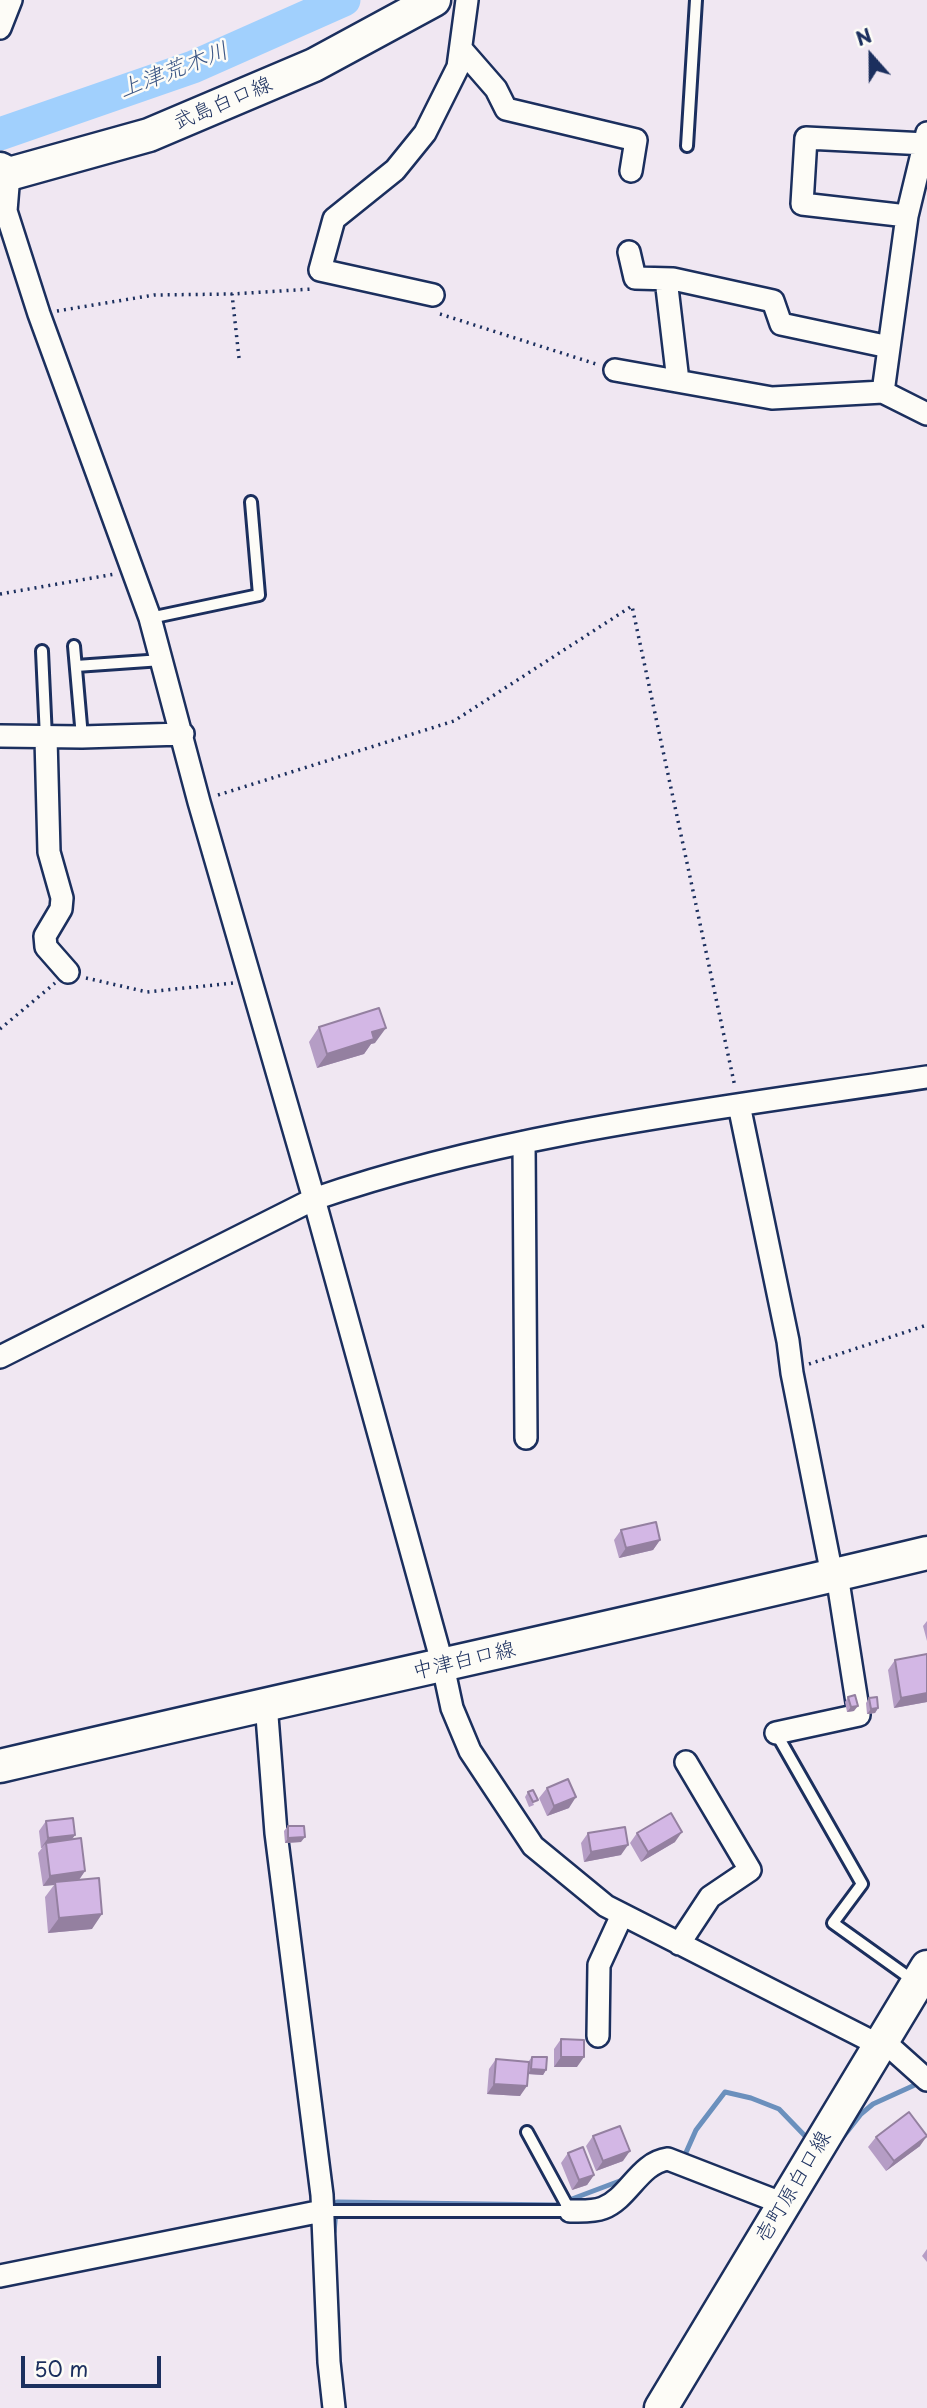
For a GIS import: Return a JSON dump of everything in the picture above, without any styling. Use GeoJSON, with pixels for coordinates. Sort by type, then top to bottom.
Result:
{"type":"FeatureCollection","features":[{"type":"Feature","properties":{"kind":"main road","name":"武島白口線"},"geometry":{"type":"LineString","coordinates":[[4,172],[149,135],[314,65],[434,0]]}},
{"type":"Feature","properties":{"kind":"main road","name":"中津白口線"},"geometry":{"type":"LineString","coordinates":[[0,1766],[927,1553]]}},
{"type":"Feature","properties":{"kind":"main road","name":"壱町原白口線"},"geometry":{"type":"LineString","coordinates":[[661,2408],[922,1975]]}},
{"type":"Feature","properties":{"kind":"street"},"geometry":{"type":"LineString","coordinates":[[433,304],[320,270],[334,219],[395,170],[425,133],[458,67],[467,0]]}},
{"type":"Feature","properties":{"kind":"street"},"geometry":{"type":"LineString","coordinates":[[0,28],[7,3]]}},
{"type":"Feature","properties":{"kind":"street"},"geometry":{"type":"LineString","coordinates":[[462,50],[496,89],[506,109],[636,140],[631,171]]}},
{"type":"Feature","properties":{"kind":"street"},"geometry":{"type":"LineString","coordinates":[[883,392],[907,216],[926,137],[806,138],[802,204],[907,216]]}},
{"type":"Feature","properties":{"kind":"street"},"geometry":{"type":"LineString","coordinates":[[4,172],[6,211],[39,314],[150,618],[199,802],[314,1199],[443,1666],[452,1708],[470,1751],[533,1846],[606,1906],[879,2045],[889,2046],[927,2080]]}},
{"type":"Feature","properties":{"kind":"street"},"geometry":{"type":"LineString","coordinates":[[629,252],[635,278],[666,279],[772,301],[781,324],[889,347]]}},
{"type":"Feature","properties":{"kind":"street"},"geometry":{"type":"LineString","coordinates":[[666,279],[678,381]]}},
{"type":"Feature","properties":{"kind":"street"},"geometry":{"type":"LineString","coordinates":[[615,370],[772,398],[883,392],[927,414]]}},
{"type":"Feature","properties":{"kind":"street"},"geometry":{"type":"LineString","coordinates":[[0,736],[46,738],[183,734]]}},
{"type":"Feature","properties":{"kind":"street"},"geometry":{"type":"LineString","coordinates":[[46,738],[49,852],[62,898],[61,909],[45,936],[46,947],[68,972]]}},
{"type":"Feature","properties":{"kind":"street"},"geometry":{"type":"LineString","coordinates":[[0,1357],[314,1199],[367,1181],[524,1142],[739,1105],[927,1077]]}},
{"type":"Feature","properties":{"kind":"street"},"geometry":{"type":"LineString","coordinates":[[739,1105],[788,1341],[859,1715],[776,1733]]}},
{"type":"Feature","properties":{"kind":"street"},"geometry":{"type":"LineString","coordinates":[[524,1142],[526,1438]]}},
{"type":"Feature","properties":{"kind":"street"},"geometry":{"type":"LineString","coordinates":[[266,1703],[276,1833],[321,2181],[329,2362],[334,2408]]}},
{"type":"Feature","properties":{"kind":"street"},"geometry":{"type":"LineString","coordinates":[[679,1944],[710,1897],[750,1870],[686,1762]]}},
{"type":"Feature","properties":{"kind":"street"},"geometry":{"type":"LineString","coordinates":[[598,2036],[598,1965],[622,1915]]}},
{"type":"Feature","properties":{"kind":"street"},"geometry":{"type":"LineString","coordinates":[[570,2211],[603,2208],[652,2165],[668,2159],[784,2204]]}},
{"type":"Feature","properties":{"kind":"street"},"geometry":{"type":"LineString","coordinates":[[0,2276],[322,2211]]}},
{"type":"Feature","properties":{"kind":"lane"},"geometry":{"type":"LineString","coordinates":[[687,146],[696,0]]}},
{"type":"Feature","properties":{"kind":"lane"},"geometry":{"type":"LineString","coordinates":[[150,618],[259,595],[251,502]]}},
{"type":"Feature","properties":{"kind":"lane"},"geometry":{"type":"LineString","coordinates":[[74,646],[82,737]]}},
{"type":"Feature","properties":{"kind":"lane"},"geometry":{"type":"LineString","coordinates":[[42,650],[46,738]]}},
{"type":"Feature","properties":{"kind":"lane"},"geometry":{"type":"LineString","coordinates":[[76,666],[162,660]]}},
{"type":"Feature","properties":{"kind":"lane"},"geometry":{"type":"LineString","coordinates":[[776,1733],[862,1884],[833,1923],[922,1975]]}},
{"type":"Feature","properties":{"kind":"lane"},"geometry":{"type":"LineString","coordinates":[[322,2211],[570,2211],[527,2132]]}},
{"type":"Feature","properties":{"kind":"path"},"geometry":{"type":"LineString","coordinates":[[39,314],[154,295],[318,289],[320,270]]}},
{"type":"Feature","properties":{"kind":"path"},"geometry":{"type":"LineString","coordinates":[[232,294],[239,358]]}},
{"type":"Feature","properties":{"kind":"path"},"geometry":{"type":"LineString","coordinates":[[433,304],[615,370]]}},
{"type":"Feature","properties":{"kind":"path"},"geometry":{"type":"LineString","coordinates":[[0,594],[132,571]]}},
{"type":"Feature","properties":{"kind":"path"},"geometry":{"type":"LineString","coordinates":[[199,802],[454,721],[632,606],[739,1105]]}},
{"type":"Feature","properties":{"kind":"path"},"geometry":{"type":"LineString","coordinates":[[0,1029],[68,972],[147,992],[252,981]]}},
{"type":"Feature","properties":{"kind":"path"},"geometry":{"type":"LineString","coordinates":[[792,1370],[927,1325]]}},
{"type":"Feature","properties":{"kind":"building"},"geometry":{"type":"Polygon","coordinates":[[[379,1008],[386,1028],[372,1032],[374,1039],[327,1054],[319,1027],[379,1008]]]}},
{"type":"Feature","properties":{"kind":"building"},"geometry":{"type":"Polygon","coordinates":[[[656,1522],[660,1540],[626,1548],[621,1530],[656,1522]]]}},
{"type":"Feature","properties":{"kind":"building"},"geometry":{"type":"Polygon","coordinates":[[[927,1654],[927,1693],[901,1698],[895,1660],[927,1654]]]}},
{"type":"Feature","properties":{"kind":"building"},"geometry":{"type":"Polygon","coordinates":[[[855,1695],[858,1706],[851,1707],[848,1697],[855,1695]]]}},
{"type":"Feature","properties":{"kind":"building"},"geometry":{"type":"Polygon","coordinates":[[[877,1697],[878,1708],[871,1709],[869,1698],[877,1697]]]}},
{"type":"Feature","properties":{"kind":"building"},"geometry":{"type":"Polygon","coordinates":[[[568,1779],[576,1797],[554,1806],[547,1788],[568,1779]]]}},
{"type":"Feature","properties":{"kind":"building"},"geometry":{"type":"Polygon","coordinates":[[[533,1790],[538,1800],[533,1802],[528,1792],[533,1790]]]}},
{"type":"Feature","properties":{"kind":"building"},"geometry":{"type":"Polygon","coordinates":[[[671,1813],[682,1832],[648,1852],[637,1833],[671,1813]]]}},
{"type":"Feature","properties":{"kind":"building"},"geometry":{"type":"Polygon","coordinates":[[[73,1818],[75,1835],[48,1838],[46,1821],[73,1818]]]}},
{"type":"Feature","properties":{"kind":"building"},"geometry":{"type":"Polygon","coordinates":[[[288,1826],[304,1826],[305,1837],[288,1838],[288,1826]]]}},
{"type":"Feature","properties":{"kind":"building"},"geometry":{"type":"Polygon","coordinates":[[[625,1827],[628,1845],[591,1852],[588,1833],[625,1827]]]}},
{"type":"Feature","properties":{"kind":"building"},"geometry":{"type":"Polygon","coordinates":[[[81,1838],[85,1871],[50,1876],[46,1843],[81,1838]]]}},
{"type":"Feature","properties":{"kind":"building"},"geometry":{"type":"Polygon","coordinates":[[[99,1878],[102,1914],[59,1918],[55,1882],[99,1878]]]}},
{"type":"Feature","properties":{"kind":"building"},"geometry":{"type":"Polygon","coordinates":[[[561,2039],[584,2040],[584,2057],[561,2057],[561,2039]]]}},
{"type":"Feature","properties":{"kind":"building"},"geometry":{"type":"Polygon","coordinates":[[[532,2057],[547,2057],[546,2070],[531,2069],[532,2057]]]}},
{"type":"Feature","properties":{"kind":"building"},"geometry":{"type":"Polygon","coordinates":[[[496,2059],[529,2062],[527,2086],[494,2084],[496,2059]]]}},
{"type":"Feature","properties":{"kind":"building"},"geometry":{"type":"Polygon","coordinates":[[[909,2112],[927,2136],[894,2161],[876,2137],[909,2112]]]}},
{"type":"Feature","properties":{"kind":"building"},"geometry":{"type":"Polygon","coordinates":[[[620,2126],[630,2151],[603,2161],[593,2136],[620,2126]]]}},
{"type":"Feature","properties":{"kind":"building"},"geometry":{"type":"Polygon","coordinates":[[[583,2147],[594,2175],[579,2180],[568,2153],[583,2147]]]}},
{"type":"Feature","properties":{"kind":"waterway","name":"上津荒木川"},"geometry":{"type":"LineString","coordinates":[[0,134],[193,67],[344,0]]}},
{"type":"Feature","properties":{"kind":"waterway"},"geometry":{"type":"LineString","coordinates":[[836,2146],[861,2114],[873,2104],[917,2084]]}},
{"type":"Feature","properties":{"kind":"waterway"},"geometry":{"type":"LineString","coordinates":[[680,2159],[684,2157],[696,2130],[725,2092],[779,2109],[807,2138]]}},
{"type":"Feature","properties":{"kind":"waterway"},"geometry":{"type":"LineString","coordinates":[[334,2232],[337,2202],[556,2205],[625,2179]]}}]}
